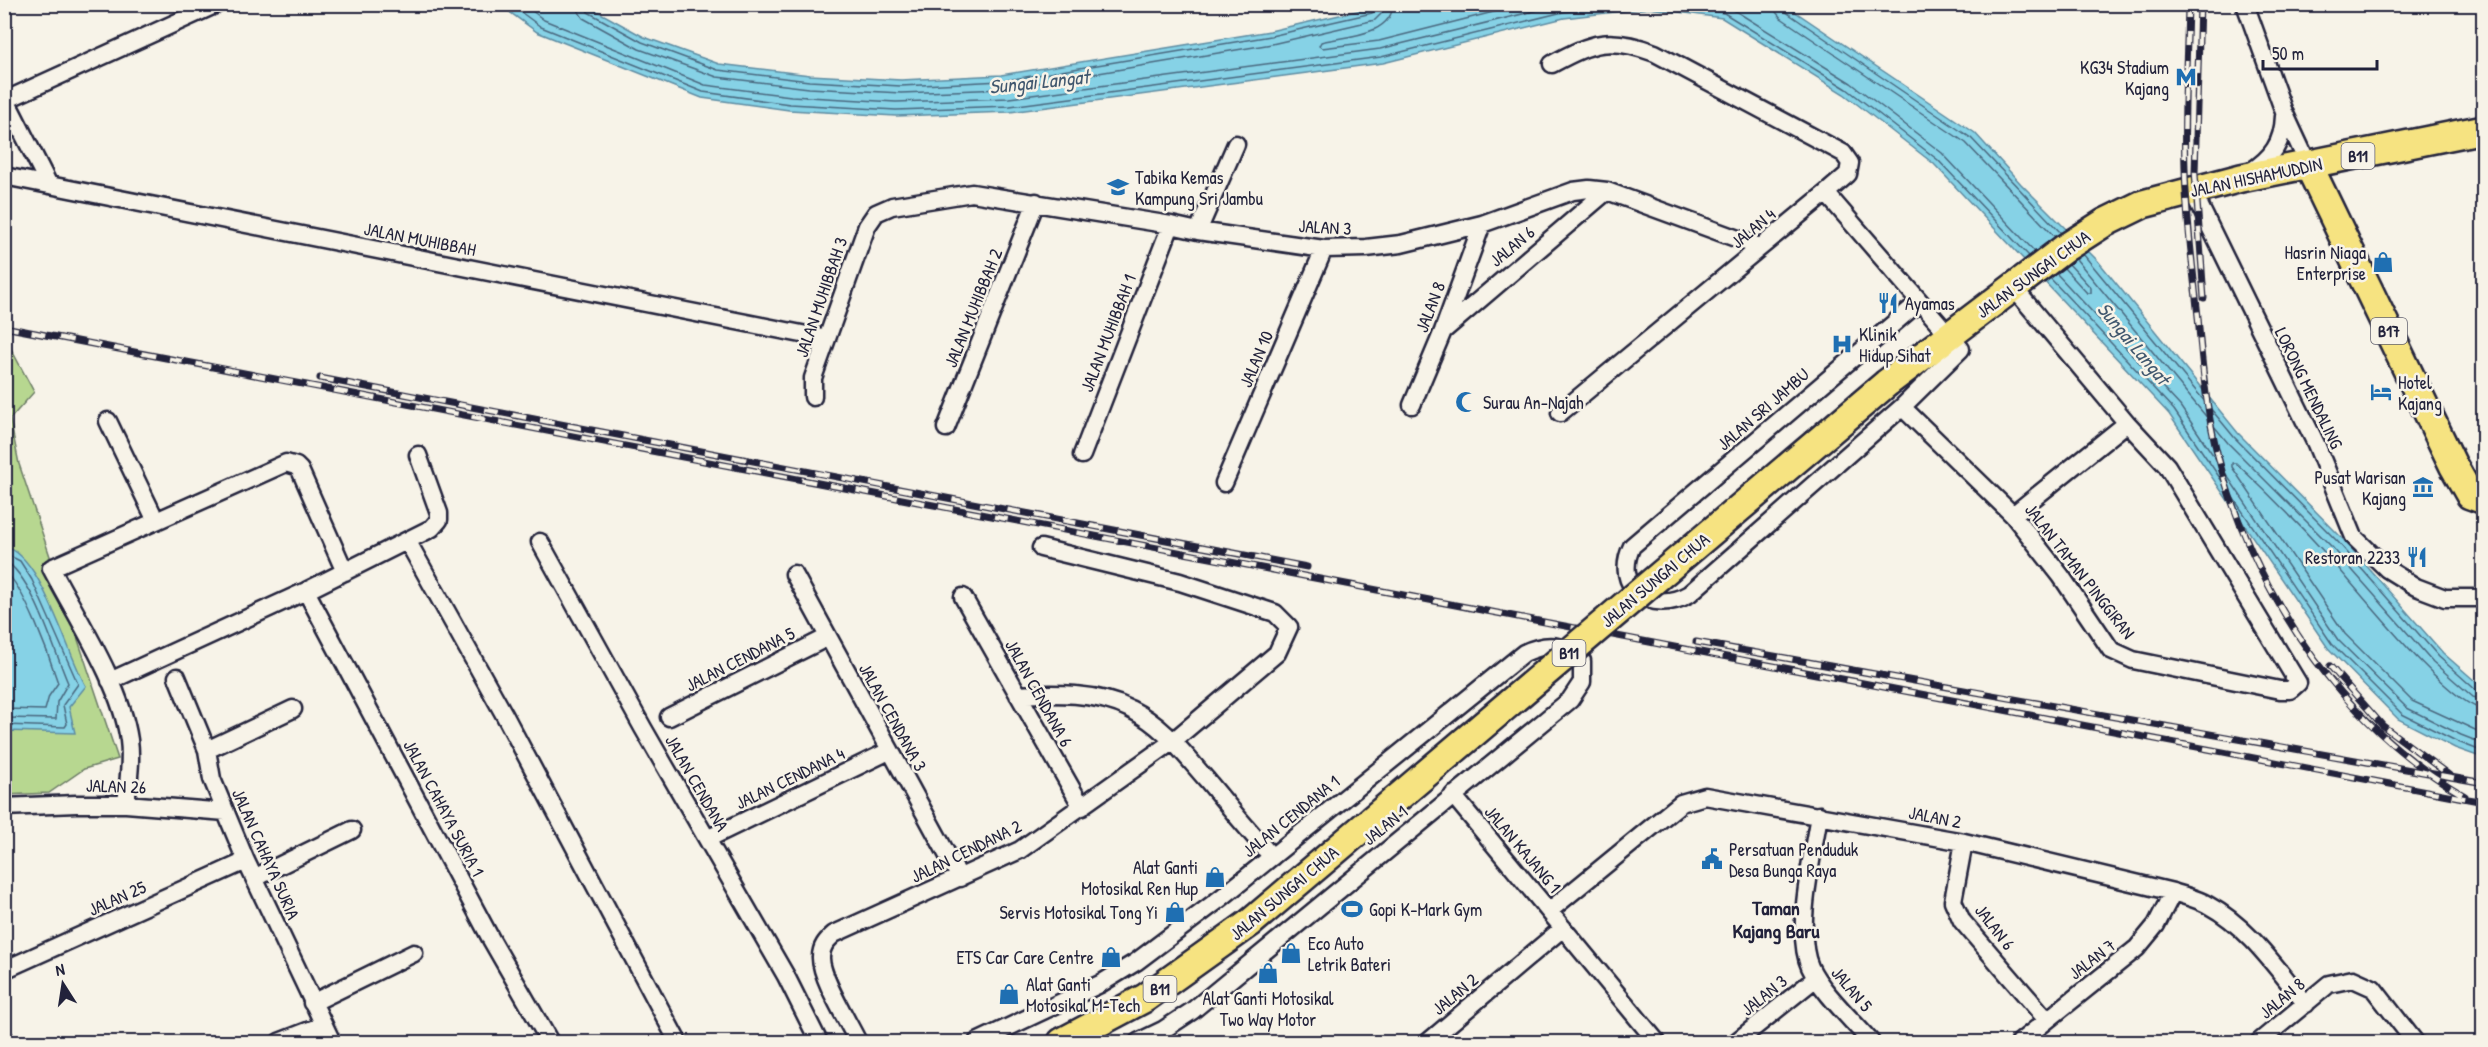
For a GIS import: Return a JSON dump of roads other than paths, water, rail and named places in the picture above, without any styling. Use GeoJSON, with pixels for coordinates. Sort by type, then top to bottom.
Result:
{"type":"FeatureCollection","features":[{"type":"Feature","properties":{"kind":"main road","name":"JALAN HISHAMUDDIN"},"geometry":{"type":"LineString","coordinates":[[2104,223],[2143,204],[2192,190],[2484,129]]}},
{"type":"Feature","properties":{"kind":"main road","name":"B17"},"geometry":{"type":"LineString","coordinates":[[2309,166],[2477,497]]}},
{"type":"Feature","properties":{"kind":"main road","name":"JALAN SUNGAI CHUA"},"geometry":{"type":"LineString","coordinates":[[1062,1042],[1145,998],[1250,923],[1887,383],[2019,282],[2104,223]]}},
{"type":"Feature","properties":{"kind":"street"},"geometry":{"type":"LineString","coordinates":[[49,185],[5,98],[217,4]]}},
{"type":"Feature","properties":{"kind":"street"},"geometry":{"type":"LineString","coordinates":[[2245,4],[2284,112],[2309,166]]}},
{"type":"Feature","properties":{"kind":"street","name":"JALAN 4"},"geometry":{"type":"LineString","coordinates":[[1552,64],[1584,47],[1597,44],[1611,42],[1639,47],[1655,53],[1849,158],[1850,168],[1848,174],[1826,193],[1560,413]]}},
{"type":"Feature","properties":{"kind":"street"},"geometry":{"type":"LineString","coordinates":[[2241,178],[2261,165],[2280,141],[2284,134],[2284,112]]}},
{"type":"Feature","properties":{"kind":"street"},"geometry":{"type":"LineString","coordinates":[[1198,231],[1236,144]]}},
{"type":"Feature","properties":{"kind":"street","name":"JALAN MUHIBBAH"},"geometry":{"type":"LineString","coordinates":[[4,176],[827,339]]}},
{"type":"Feature","properties":{"kind":"street","name":"JALAN 3"},"geometry":{"type":"LineString","coordinates":[[876,213],[892,206],[972,193],[1198,231],[1324,249],[1401,244],[1482,224],[1565,193],[1589,189],[1607,191],[1760,248]]}},
{"type":"Feature","properties":{"kind":"street","name":"LORONG MENDALING"},"geometry":{"type":"LineString","coordinates":[[2192,190],[2316,444],[2354,537],[2387,569],[2416,587],[2445,598],[2484,598]]}},
{"type":"Feature","properties":{"kind":"street","name":"JALAN 6"},"geometry":{"type":"LineString","coordinates":[[1443,331],[1607,191]]}},
{"type":"Feature","properties":{"kind":"street"},"geometry":{"type":"LineString","coordinates":[[1826,193],[1961,349],[1902,407]]}},
{"type":"Feature","properties":{"kind":"street","name":"JALAN MUHIBBAH 2"},"geometry":{"type":"LineString","coordinates":[[946,428],[1036,202]]}},
{"type":"Feature","properties":{"kind":"street","name":"JALAN MUHIBBAH 3"},"geometry":{"type":"LineString","coordinates":[[813,397],[813,378],[867,226],[876,213]]}},
{"type":"Feature","properties":{"kind":"street","name":"JALAN 8"},"geometry":{"type":"LineString","coordinates":[[1412,405],[1443,331],[1482,224]]}},
{"type":"Feature","properties":{"kind":"street","name":"JALAN MUHIBBAH 1"},"geometry":{"type":"LineString","coordinates":[[1082,455],[1171,225]]}},
{"type":"Feature","properties":{"kind":"street","name":"JALAN 10"},"geometry":{"type":"LineString","coordinates":[[1224,483],[1324,249]]}},
{"type":"Feature","properties":{"kind":"street"},"geometry":{"type":"LineString","coordinates":[[2013,515],[2127,423],[2019,282]]}},
{"type":"Feature","properties":{"kind":"street","name":"JALAN SRI JAMBU"},"geometry":{"type":"LineString","coordinates":[[1902,407],[1689,594],[1679,600],[1665,603],[1652,602],[1638,593],[1626,570],[1626,558],[1632,546],[1919,302]]}},
{"type":"Feature","properties":{"kind":"street","name":"JALAN TAMAN PINGGIRAN"},"geometry":{"type":"LineString","coordinates":[[1902,407],[2013,515],[2061,576],[2111,650],[2122,657],[2280,690],[2290,690],[2298,683],[2167,466],[2127,423]]}},
{"type":"Feature","properties":{"kind":"street"},"geometry":{"type":"LineString","coordinates":[[108,422],[156,521]]}},
{"type":"Feature","properties":{"kind":"street"},"geometry":{"type":"LineString","coordinates":[[110,681],[306,591],[432,528],[439,520],[439,513],[418,455]]}},
{"type":"Feature","properties":{"kind":"street"},"geometry":{"type":"LineString","coordinates":[[126,804],[129,738],[110,681],[51,568],[280,464],[291,464],[300,470],[345,572]]}},
{"type":"Feature","properties":{"kind":"street"},"geometry":{"type":"LineString","coordinates":[[408,542],[505,716],[678,1042]]}},
{"type":"Feature","properties":{"kind":"street","name":"JALAN CENDANA"},"geometry":{"type":"LineString","coordinates":[[540,543],[786,976],[819,1042]]}},
{"type":"Feature","properties":{"kind":"street","name":"JALAN CENDANA 2"},"geometry":{"type":"LineString","coordinates":[[858,1042],[821,965],[822,948],[834,934],[1020,850],[1173,741],[1276,653],[1289,627],[1275,613],[1180,582],[1041,548]]}},
{"type":"Feature","properties":{"kind":"street","name":"JALAN CENDANA 3"},"geometry":{"type":"LineString","coordinates":[[794,574],[960,878]]}},
{"type":"Feature","properties":{"kind":"street","name":"JALAN CAHAYA SURIA 1"},"geometry":{"type":"LineString","coordinates":[[306,591],[492,941],[550,1042]]}},
{"type":"Feature","properties":{"kind":"street","name":"JALAN CENDANA 6"},"geometry":{"type":"LineString","coordinates":[[963,597],[1082,807]]}},
{"type":"Feature","properties":{"kind":"street","name":"JALAN CENDANA 5"},"geometry":{"type":"LineString","coordinates":[[669,717],[828,637]]}},
{"type":"Feature","properties":{"kind":"street","name":"JALAN CENDANA 1"},"geometry":{"type":"LineString","coordinates":[[977,1042],[1090,989],[1136,962],[1272,857],[1524,653],[1542,645],[1550,645],[1568,650],[1582,662],[1582,682],[1570,700]]}},
{"type":"Feature","properties":{"kind":"street","name":"JALAN CAHAYA SURIA"},"geometry":{"type":"LineString","coordinates":[[177,677],[207,750],[212,779],[246,861],[332,1042]]}},
{"type":"Feature","properties":{"kind":"street"},"geometry":{"type":"LineString","coordinates":[[1018,695],[1046,694],[1101,699],[1128,708],[1152,722],[1173,741],[1272,857]]}},
{"type":"Feature","properties":{"kind":"street","name":"JALAN 1"},"geometry":{"type":"LineString","coordinates":[[1138,1042],[1163,1030],[1192,1011],[1570,700]]}},
{"type":"Feature","properties":{"kind":"street"},"geometry":{"type":"LineString","coordinates":[[207,750],[293,709]]}},
{"type":"Feature","properties":{"kind":"street","name":"JALAN CENDANA 4"},"geometry":{"type":"LineString","coordinates":[[707,839],[889,751]]}},
{"type":"Feature","properties":{"kind":"street","name":"JALAN KAJANG 1"},"geometry":{"type":"LineString","coordinates":[[1453,795],[1550,911],[1653,1041]]}},
{"type":"Feature","properties":{"kind":"street","name":"JALAN 2"},"geometry":{"type":"LineString","coordinates":[[1550,911],[1681,803],[1705,796],[1964,842],[2174,892],[2206,903],[2228,917],[2261,950],[2306,1004]]}},
{"type":"Feature","properties":{"kind":"street","name":"JALAN 26"},"geometry":{"type":"LineString","coordinates":[[4,807],[126,804],[226,812]]}},
{"type":"Feature","properties":{"kind":"street","name":"JALAN 5"},"geometry":{"type":"LineString","coordinates":[[1819,815],[1804,923],[1806,954],[1816,978],[1871,1042]]}},
{"type":"Feature","properties":{"kind":"street"},"geometry":{"type":"LineString","coordinates":[[254,878],[352,830]]}},
{"type":"Feature","properties":{"kind":"street","name":"JALAN 6"},"geometry":{"type":"LineString","coordinates":[[1964,842],[1953,901],[1962,921],[2047,1020]]}},
{"type":"Feature","properties":{"kind":"street","name":"JALAN 25"},"geometry":{"type":"LineString","coordinates":[[4,970],[246,861]]}},
{"type":"Feature","properties":{"kind":"street","name":"JALAN 7"},"geometry":{"type":"LineString","coordinates":[[2020,1042],[2137,948],[2156,925],[2174,892]]}},
{"type":"Feature","properties":{"kind":"street","name":"JALAN 2"},"geometry":{"type":"LineString","coordinates":[[1428,1042],[1563,928]]}},
{"type":"Feature","properties":{"kind":"street"},"geometry":{"type":"LineString","coordinates":[[312,1003],[414,953]]}},
{"type":"Feature","properties":{"kind":"street","name":"JALAN 3"},"geometry":{"type":"LineString","coordinates":[[1736,1042],[1816,978]]}},
{"type":"Feature","properties":{"kind":"street","name":"JALAN 8"},"geometry":{"type":"LineString","coordinates":[[2259,1042],[2329,984],[2353,979],[2373,988],[2415,1042]]}},
{"type":"Feature","properties":{"kind":"street"},"geometry":{"type":"LineString","coordinates":[[279,1042],[323,1025]]}},
{"type":"Feature","properties":{"kind":"street"},"geometry":{"type":"LineString","coordinates":[[4,1038],[6,1042]]}},
{"type":"Feature","properties":{"kind":"water","name":"Sungai Langat"},"geometry":{"type":"Polygon","coordinates":[[[500,5],[586,5],[644,37],[719,64],[810,75],[901,80],[1001,75],[1270,31],[1383,5],[1785,5],[1975,133],[2021,184],[2098,261],[2238,433],[2342,538],[2443,653],[2483,688],[2483,758],[2455,748],[2398,719],[2328,648],[2169,414],[1934,164],[1844,94],[1722,18],[1649,8],[1564,18],[1383,63],[1010,112],[896,116],[789,110],[702,98],[537,32],[500,5]]]}},
{"type":"Feature","properties":{"kind":"water"},"geometry":{"type":"Polygon","coordinates":[[[4,547],[17,553],[41,585],[86,686],[69,707],[75,733],[5,731],[4,547]]]}},
{"type":"Feature","properties":{"kind":"railway"},"geometry":{"type":"LineString","coordinates":[[2188,4],[2184,127],[2188,224],[2206,398],[2227,487],[2250,548],[2264,577],[2315,660],[2348,700],[2383,736],[2422,768],[2465,796]]}},
{"type":"Feature","properties":{"kind":"railway"},"geometry":{"type":"LineString","coordinates":[[2200,4],[2195,173],[2204,298]]}},
{"type":"Feature","properties":{"kind":"railway"},"geometry":{"type":"LineString","coordinates":[[4,327],[2484,802]]}},
{"type":"Feature","properties":{"kind":"railway"},"geometry":{"type":"LineString","coordinates":[[320,378],[1307,567]]}},
{"type":"Feature","properties":{"kind":"railway"},"geometry":{"type":"LineString","coordinates":[[1696,642],[2484,783]]}},
{"type":"Feature","properties":{"kind":"railway"},"geometry":{"type":"LineString","coordinates":[[2330,666],[2383,726],[2449,775]]}},
{"type":"Feature","properties":{"kind":"place","name":"KG34 Stadium Kajang"},"geometry":{"type":"Point","coordinates":[2186,77]}},
{"type":"Feature","properties":{"kind":"place","name":"Tabika Kemas Kampung Sri Jambu"},"geometry":{"type":"Point","coordinates":[1118,187]}},
{"type":"Feature","properties":{"kind":"place","name":"Hasrin Niaga Enterprise"},"geometry":{"type":"Point","coordinates":[2383,262]}},
{"type":"Feature","properties":{"kind":"place","name":"Ayamas"},"geometry":{"type":"Point","coordinates":[1888,303]}},
{"type":"Feature","properties":{"kind":"place","name":"Klinik Hidup Sihat"},"geometry":{"type":"Point","coordinates":[1842,344]}},
{"type":"Feature","properties":{"kind":"place","name":"Hotel Kajang"},"geometry":{"type":"Point","coordinates":[2381,392]}},
{"type":"Feature","properties":{"kind":"place","name":"Surau An-Najah"},"geometry":{"type":"Point","coordinates":[1466,402]}},
{"type":"Feature","properties":{"kind":"place","name":"Pusat Warisan Kajang"},"geometry":{"type":"Point","coordinates":[2423,487]}},
{"type":"Feature","properties":{"kind":"place","name":"Restoran 2233"},"geometry":{"type":"Point","coordinates":[2417,557]}},
{"type":"Feature","properties":{"kind":"place","name":"Persatuan Penduduk Desa Bunga Raya"},"geometry":{"type":"Point","coordinates":[1712,859]}},
{"type":"Feature","properties":{"kind":"place","name":"Alat Ganti Motosikal Ren Hup"},"geometry":{"type":"Point","coordinates":[1215,877]}},
{"type":"Feature","properties":{"kind":"place","name":"Gopi K-Mark Gym"},"geometry":{"type":"Point","coordinates":[1352,909]}},
{"type":"Feature","properties":{"kind":"place","name":"Servis Motosikal Tong Yi"},"geometry":{"type":"Point","coordinates":[1175,912]}},
{"type":"Feature","properties":{"kind":"place","name":"Eco Auto Letrik Bateri"},"geometry":{"type":"Point","coordinates":[1291,953]}},
{"type":"Feature","properties":{"kind":"place","name":"ETS Car Care Centre"},"geometry":{"type":"Point","coordinates":[1111,957]}},
{"type":"Feature","properties":{"kind":"place","name":"Alat Ganti Motosikal Two Way Motor"},"geometry":{"type":"Point","coordinates":[1268,973]}},
{"type":"Feature","properties":{"kind":"place","name":"Alat Ganti Motosikal M-Tech"},"geometry":{"type":"Point","coordinates":[1009,994]}},
{"type":"Feature","properties":{"kind":"district","name":"Taman Kajang Baru"},"geometry":{"type":"Point","coordinates":[1776,918]}}]}
